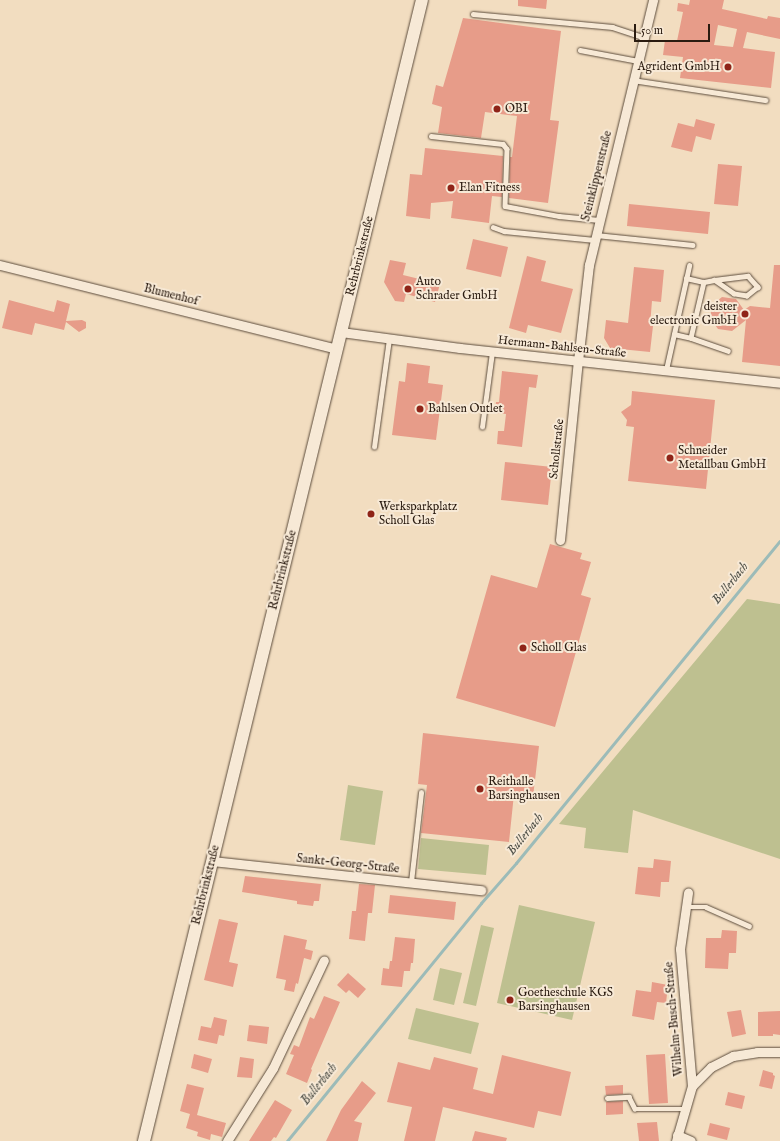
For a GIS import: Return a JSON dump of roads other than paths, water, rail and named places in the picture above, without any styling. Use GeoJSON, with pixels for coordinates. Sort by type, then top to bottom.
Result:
{"type":"FeatureCollection","features":[{"type":"Feature","properties":{"kind":"main road","name":"Rehrbrinkstraße"},"geometry":{"type":"LineString","coordinates":[[144,1141],[422,0]]}},
{"type":"Feature","properties":{"kind":"street","name":"Steinklippenstraße"},"geometry":{"type":"LineString","coordinates":[[578,361],[589,264],[653,0]]}},
{"type":"Feature","properties":{"kind":"street","name":"Blumenhof"},"geometry":{"type":"LineString","coordinates":[[0,265],[337,350]]}},
{"type":"Feature","properties":{"kind":"street","name":"Hermann-Bahlsen-Straße"},"geometry":{"type":"LineString","coordinates":[[341,332],[492,352],[780,383]]}},
{"type":"Feature","properties":{"kind":"street","name":"Schollstraße"},"geometry":{"type":"LineString","coordinates":[[560,540],[578,361]]}},
{"type":"Feature","properties":{"kind":"street","name":"Sankt-Georg-Straße"},"geometry":{"type":"LineString","coordinates":[[212,860],[481,890]]}},
{"type":"Feature","properties":{"kind":"street","name":"Wilhelm-Busch-Straße"},"geometry":{"type":"LineString","coordinates":[[677,1138],[692,1086],[680,949],[688,893]]}},
{"type":"Feature","properties":{"kind":"street"},"geometry":{"type":"LineString","coordinates":[[227,1141],[273,1068],[324,960]]}},
{"type":"Feature","properties":{"kind":"street"},"geometry":{"type":"LineString","coordinates":[[692,1086],[711,1067],[733,1056],[758,1052],[780,1052]]}},
{"type":"Feature","properties":{"kind":"street"},"geometry":{"type":"LineString","coordinates":[[677,1138],[692,1141]]}},
{"type":"Feature","properties":{"kind":"lane"},"geometry":{"type":"LineString","coordinates":[[473,14],[612,27],[643,37]]}},
{"type":"Feature","properties":{"kind":"lane"},"geometry":{"type":"LineString","coordinates":[[580,50],[638,61]]}},
{"type":"Feature","properties":{"kind":"lane"},"geometry":{"type":"LineString","coordinates":[[633,80],[766,100]]}},
{"type":"Feature","properties":{"kind":"lane"},"geometry":{"type":"LineString","coordinates":[[431,136],[503,144],[508,149],[505,206],[559,216],[599,220]]}},
{"type":"Feature","properties":{"kind":"lane"},"geometry":{"type":"LineString","coordinates":[[493,227],[504,230],[692,245]]}},
{"type":"Feature","properties":{"kind":"lane"},"geometry":{"type":"LineString","coordinates":[[666,370],[689,266]]}},
{"type":"Feature","properties":{"kind":"lane"},"geometry":{"type":"LineString","coordinates":[[686,278],[704,282],[714,280],[748,276],[758,287],[747,296],[734,294],[714,280]]}},
{"type":"Feature","properties":{"kind":"lane"},"geometry":{"type":"LineString","coordinates":[[690,338],[704,282]]}},
{"type":"Feature","properties":{"kind":"lane"},"geometry":{"type":"LineString","coordinates":[[674,334],[728,351]]}},
{"type":"Feature","properties":{"kind":"lane"},"geometry":{"type":"LineString","coordinates":[[374,447],[389,339]]}},
{"type":"Feature","properties":{"kind":"lane"},"geometry":{"type":"LineString","coordinates":[[482,427],[492,352]]}},
{"type":"Feature","properties":{"kind":"lane"},"geometry":{"type":"LineString","coordinates":[[411,883],[421,793]]}},
{"type":"Feature","properties":{"kind":"lane"},"geometry":{"type":"LineString","coordinates":[[686,907],[706,907],[749,926]]}},
{"type":"Feature","properties":{"kind":"lane"},"geometry":{"type":"LineString","coordinates":[[607,1098],[629,1097],[635,1109],[685,1109]]}},
{"type":"Feature","properties":{"kind":"waterway","name":"Bullerbach"},"geometry":{"type":"LineString","coordinates":[[287,1141],[481,903],[516,863],[780,541]]}},
{"type":"Feature","properties":{"kind":"place","name":"Agrident GmbH"},"geometry":{"type":"Point","coordinates":[728,67]}},
{"type":"Feature","properties":{"kind":"place","name":"OBI"},"geometry":{"type":"Point","coordinates":[497,109]}},
{"type":"Feature","properties":{"kind":"place","name":"Elan Fitness"},"geometry":{"type":"Point","coordinates":[451,188]}},
{"type":"Feature","properties":{"kind":"place","name":"Auto Schrader GmbH"},"geometry":{"type":"Point","coordinates":[408,289]}},
{"type":"Feature","properties":{"kind":"place","name":"deister electronic GmbH"},"geometry":{"type":"Point","coordinates":[745,314]}},
{"type":"Feature","properties":{"kind":"place","name":"Bahlsen Outlet"},"geometry":{"type":"Point","coordinates":[420,409]}},
{"type":"Feature","properties":{"kind":"place","name":"Schneider Metallbau GmbH"},"geometry":{"type":"Point","coordinates":[670,458]}},
{"type":"Feature","properties":{"kind":"place","name":"Werksparkplatz Scholl Glas"},"geometry":{"type":"Point","coordinates":[371,514]}},
{"type":"Feature","properties":{"kind":"place","name":"Scholl Glas"},"geometry":{"type":"Point","coordinates":[523,648]}},
{"type":"Feature","properties":{"kind":"place","name":"Reithalle Barsinghausen"},"geometry":{"type":"Point","coordinates":[480,789]}},
{"type":"Feature","properties":{"kind":"place","name":"Goetheschule KGS Barsinghausen"},"geometry":{"type":"Point","coordinates":[510,1000]}}]}
